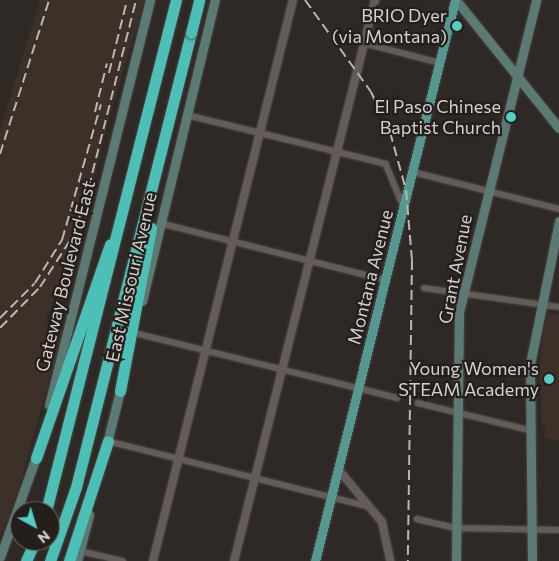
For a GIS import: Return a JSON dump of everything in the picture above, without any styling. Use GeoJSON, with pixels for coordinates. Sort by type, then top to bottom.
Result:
{"type":"FeatureCollection","features":[{"type":"Feature","properties":{"kind":"highway"},"geometry":{"type":"LineString","coordinates":[[169,28],[171,0]]}},
{"type":"Feature","properties":{"kind":"highway"},"geometry":{"type":"LineString","coordinates":[[49,501],[126,203],[176,0]]}},
{"type":"Feature","properties":{"kind":"highway"},"geometry":{"type":"LineString","coordinates":[[50,561],[76,487],[199,0]]}},
{"type":"Feature","properties":{"kind":"highway"},"geometry":{"type":"LineString","coordinates":[[120,391],[158,198],[156,176]]}},
{"type":"Feature","properties":{"kind":"highway"},"geometry":{"type":"LineString","coordinates":[[36,458],[126,203]]}},
{"type":"Feature","properties":{"kind":"highway"},"geometry":{"type":"LineString","coordinates":[[69,561],[108,441]]}},
{"type":"Feature","properties":{"kind":"main road","name":"Gateway Boulevard East"},"geometry":{"type":"LineString","coordinates":[[0,557],[36,458],[150,0]]}},
{"type":"Feature","properties":{"kind":"main road"},"geometry":{"type":"LineString","coordinates":[[192,0],[214,3]]}},
{"type":"Feature","properties":{"kind":"main road"},"geometry":{"type":"LineString","coordinates":[[456,0],[559,128]]}},
{"type":"Feature","properties":{"kind":"main road","name":"Montana Avenue"},"geometry":{"type":"LineString","coordinates":[[315,561],[456,0]]}},
{"type":"Feature","properties":{"kind":"main road","name":"Grant Avenue"},"geometry":{"type":"LineString","coordinates":[[456,561],[457,413],[462,295],[536,0]]}},
{"type":"Feature","properties":{"kind":"main road","name":"East Missouri Avenue"},"geometry":{"type":"LineString","coordinates":[[77,561],[135,333],[214,3]]}},
{"type":"Feature","properties":{"kind":"main road"},"geometry":{"type":"LineString","coordinates":[[532,561],[533,431],[530,364],[538,305],[559,221]]}},
{"type":"Feature","properties":{"kind":"street"},"geometry":{"type":"LineString","coordinates":[[153,561],[294,0]]}},
{"type":"Feature","properties":{"kind":"street"},"geometry":{"type":"LineString","coordinates":[[234,561],[376,0]]}},
{"type":"Feature","properties":{"kind":"street"},"geometry":{"type":"LineString","coordinates":[[364,43],[440,62]]}},
{"type":"Feature","properties":{"kind":"street"},"geometry":{"type":"LineString","coordinates":[[187,115],[389,166],[404,208]]}},
{"type":"Feature","properties":{"kind":"street"},"geometry":{"type":"LineString","coordinates":[[414,172],[559,209]]}},
{"type":"Feature","properties":{"kind":"street"},"geometry":{"type":"LineString","coordinates":[[160,224],[386,280]]}},
{"type":"Feature","properties":{"kind":"street"},"geometry":{"type":"LineString","coordinates":[[424,288],[462,295],[559,307]]}},
{"type":"Feature","properties":{"kind":"street"},"geometry":{"type":"LineString","coordinates":[[135,333],[397,398]]}},
{"type":"Feature","properties":{"kind":"street"},"geometry":{"type":"LineString","coordinates":[[418,403],[533,431]]}},
{"type":"Feature","properties":{"kind":"street"},"geometry":{"type":"LineString","coordinates":[[108,441],[371,507]]}},
{"type":"Feature","properties":{"kind":"street"},"geometry":{"type":"LineString","coordinates":[[338,469],[371,507],[385,528],[390,561]]}},
{"type":"Feature","properties":{"kind":"street"},"geometry":{"type":"LineString","coordinates":[[417,519],[456,528],[559,530]]}},
{"type":"Feature","properties":{"kind":"street"},"geometry":{"type":"LineString","coordinates":[[80,551],[123,561]]}},
{"type":"Feature","properties":{"kind":"shaded area"},"geometry":{"type":"Polygon","coordinates":[[[40,0],[145,0],[108,121],[82,230],[45,322],[63,330],[18,492],[14,501],[10,501],[10,512],[0,537],[0,130],[40,0]]]}},
{"type":"Feature","properties":{"kind":"shaded area","name":"Young Women's STEAM Academy"},"geometry":{"type":"Polygon","coordinates":[[[547,313],[559,315],[559,441],[544,437],[546,427],[542,425],[539,365],[547,313]]]}},
{"type":"Feature","properties":{"kind":"railway"},"geometry":{"type":"LineString","coordinates":[[0,154],[49,0]]}},
{"type":"Feature","properties":{"kind":"railway"},"geometry":{"type":"LineString","coordinates":[[109,73],[127,0]]}},
{"type":"Feature","properties":{"kind":"railway"},"geometry":{"type":"LineString","coordinates":[[0,328],[40,287],[71,239],[85,202],[136,0]]}},
{"type":"Feature","properties":{"kind":"railway"},"geometry":{"type":"LineString","coordinates":[[305,0],[371,92],[390,132],[406,190],[412,260],[408,561]]}},
{"type":"Feature","properties":{"kind":"railway"},"geometry":{"type":"LineString","coordinates":[[95,112],[107,63]]}},
{"type":"Feature","properties":{"kind":"railway"},"geometry":{"type":"LineString","coordinates":[[0,318],[35,283],[62,240],[101,104]]}},
{"type":"Feature","properties":{"kind":"place","name":"BRIO Dyer (via Montana)"},"geometry":{"type":"Point","coordinates":[457,26]}},
{"type":"Feature","properties":{"kind":"place","name":"El Paso Chinese Baptist Church"},"geometry":{"type":"Point","coordinates":[511,117]}},
{"type":"Feature","properties":{"kind":"place","name":"Young Women's STEAM Academy"},"geometry":{"type":"Point","coordinates":[549,379]}}]}
